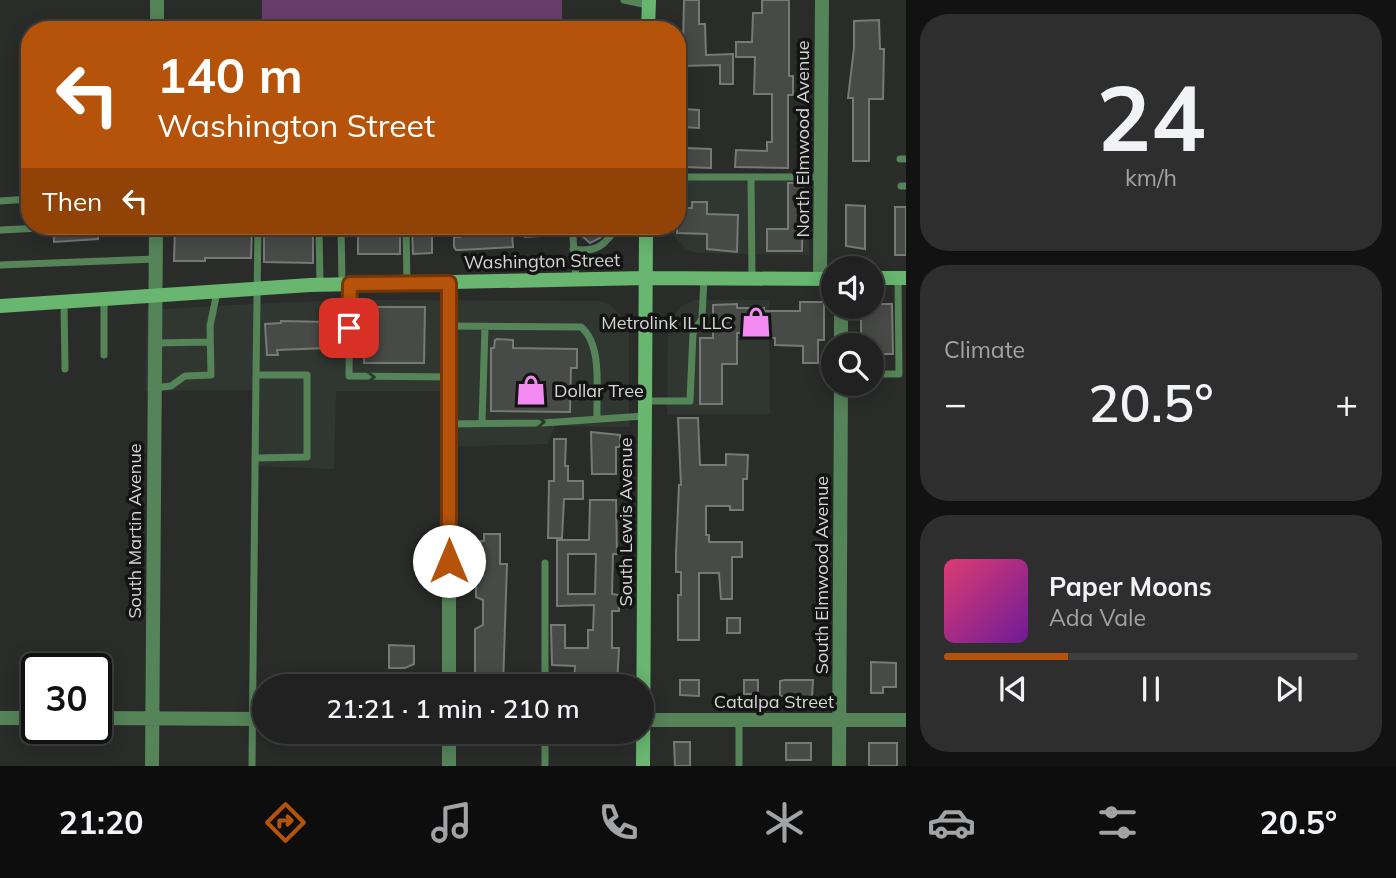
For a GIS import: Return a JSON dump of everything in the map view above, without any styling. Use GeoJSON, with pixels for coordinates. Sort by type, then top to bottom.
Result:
{"type":"FeatureCollection","features":[{"type":"Feature","properties":{"kind":"main road"},"geometry":{"type":"LineString","coordinates":[[648,3],[648,21]]}},
{"type":"Feature","properties":{"kind":"main road","name":"South Lewis Avenue"},"geometry":{"type":"LineString","coordinates":[[643,674],[646,235]]}},
{"type":"Feature","properties":{"kind":"main road","name":"Washington Street"},"geometry":{"type":"LineString","coordinates":[[0,306],[346,284],[646,278],[821,279]]}},
{"type":"Feature","properties":{"kind":"main road"},"geometry":{"type":"LineString","coordinates":[[884,278],[902,278]]}},
{"type":"Feature","properties":{"kind":"main road","name":"South Lewis Avenue"},"geometry":{"type":"LineString","coordinates":[[643,744],[643,766]]}},
{"type":"Feature","properties":{"kind":"street"},"geometry":{"type":"LineString","coordinates":[[157,0],[157,21]]}},
{"type":"Feature","properties":{"kind":"street","name":"North Elmwood Avenue"},"geometry":{"type":"LineString","coordinates":[[822,0],[820,177],[825,256]]}},
{"type":"Feature","properties":{"kind":"street","name":"South Martin Avenue"},"geometry":{"type":"LineString","coordinates":[[152,766],[156,235]]}},
{"type":"Feature","properties":{"kind":"street"},"geometry":{"type":"LineString","coordinates":[[449,283],[449,674]]}},
{"type":"Feature","properties":{"kind":"street","name":"South Elmwood Avenue"},"geometry":{"type":"LineString","coordinates":[[839,766],[841,396]]}},
{"type":"Feature","properties":{"kind":"street"},"geometry":{"type":"LineString","coordinates":[[0,718],[21,718]]}},
{"type":"Feature","properties":{"kind":"street"},"geometry":{"type":"LineString","coordinates":[[112,718],[252,719]]}},
{"type":"Feature","properties":{"kind":"street","name":"Catalpa Street"},"geometry":{"type":"LineString","coordinates":[[654,720],[906,720]]}},
{"type":"Feature","properties":{"kind":"street"},"geometry":{"type":"LineString","coordinates":[[449,744],[449,766]]}},
{"type":"Feature","properties":{"kind":"lane"},"geometry":{"type":"LineString","coordinates":[[624,0],[648,3]]}},
{"type":"Feature","properties":{"kind":"lane"},"geometry":{"type":"LineString","coordinates":[[686,177],[820,177]]}},
{"type":"Feature","properties":{"kind":"lane"},"geometry":{"type":"LineString","coordinates":[[751,177],[752,278]]}},
{"type":"Feature","properties":{"kind":"lane"},"geometry":{"type":"LineString","coordinates":[[0,201],[21,200]]}},
{"type":"Feature","properties":{"kind":"lane"},"geometry":{"type":"LineString","coordinates":[[0,230],[21,229]]}},
{"type":"Feature","properties":{"kind":"lane"},"geometry":{"type":"LineString","coordinates":[[258,235],[258,674]]}},
{"type":"Feature","properties":{"kind":"lane"},"geometry":{"type":"LineString","coordinates":[[319,235],[320,285]]}},
{"type":"Feature","properties":{"kind":"lane"},"geometry":{"type":"LineString","coordinates":[[342,235],[349,376],[449,377]]}},
{"type":"Feature","properties":{"kind":"lane"},"geometry":{"type":"LineString","coordinates":[[406,235],[407,283]]}},
{"type":"Feature","properties":{"kind":"lane"},"geometry":{"type":"LineString","coordinates":[[573,235],[576,280]]}},
{"type":"Feature","properties":{"kind":"lane"},"geometry":{"type":"LineString","coordinates":[[573,249],[597,249],[610,235]]}},
{"type":"Feature","properties":{"kind":"lane"},"geometry":{"type":"LineString","coordinates":[[0,265],[156,259]]}},
{"type":"Feature","properties":{"kind":"lane"},"geometry":{"type":"LineString","coordinates":[[449,424],[543,423],[597,419],[691,401],[693,333],[702,319],[704,278]]}},
{"type":"Feature","properties":{"kind":"lane"},"geometry":{"type":"LineString","coordinates":[[884,374],[899,374],[902,278]]}},
{"type":"Feature","properties":{"kind":"lane"},"geometry":{"type":"LineString","coordinates":[[154,388],[171,386],[185,376],[211,375],[210,326],[217,291]]}},
{"type":"Feature","properties":{"kind":"lane"},"geometry":{"type":"LineString","coordinates":[[104,299],[104,355]]}},
{"type":"Feature","properties":{"kind":"lane"},"geometry":{"type":"LineString","coordinates":[[64,302],[65,369]]}},
{"type":"Feature","properties":{"kind":"lane"},"geometry":{"type":"LineString","coordinates":[[449,326],[581,327],[589,334],[595,347],[597,419]]}},
{"type":"Feature","properties":{"kind":"lane"},"geometry":{"type":"LineString","coordinates":[[482,424],[485,327]]}},
{"type":"Feature","properties":{"kind":"lane"},"geometry":{"type":"LineString","coordinates":[[154,343],[210,342]]}},
{"type":"Feature","properties":{"kind":"lane"},"geometry":{"type":"LineString","coordinates":[[256,375],[307,375],[307,457],[256,458]]}},
{"type":"Feature","properties":{"kind":"lane"},"geometry":{"type":"LineString","coordinates":[[545,563],[545,674]]}},
{"type":"Feature","properties":{"kind":"lane"},"geometry":{"type":"LineString","coordinates":[[739,720],[739,766]]}},
{"type":"Feature","properties":{"kind":"lane"},"geometry":{"type":"LineString","coordinates":[[252,766],[255,744]]}},
{"type":"Feature","properties":{"kind":"lane"},"geometry":{"type":"LineString","coordinates":[[544,766],[545,744]]}},
{"type":"Feature","properties":{"kind":"shaded area"},"geometry":{"type":"Polygon","coordinates":[[[262,0],[562,0],[562,21],[262,21],[262,0]]]}},
{"type":"Feature","properties":{"kind":"shaded area"},"geometry":{"type":"Polygon","coordinates":[[[809,177],[809,255],[695,253],[686,249],[673,235],[686,235],[686,178],[809,177]]]}},
{"type":"Feature","properties":{"kind":"shaded area"},"geometry":{"type":"Polygon","coordinates":[[[369,300],[599,301],[609,304],[626,320],[629,333],[629,427],[555,426],[547,444],[443,447],[442,391],[336,391],[334,469],[251,466],[253,390],[145,391],[147,310],[369,300]]]}},
{"type":"Feature","properties":{"kind":"shaded area"},"geometry":{"type":"Polygon","coordinates":[[[695,300],[769,300],[770,414],[667,414],[668,331],[671,317],[682,306],[695,300]]]}},
{"type":"Feature","properties":{"kind":"building"},"geometry":{"type":"Polygon","coordinates":[[[684,0],[699,0],[699,24],[705,24],[706,55],[733,54],[733,84],[720,84],[720,65],[686,66],[686,21],[684,21],[684,0]]]}},
{"type":"Feature","properties":{"kind":"building"},"geometry":{"type":"Polygon","coordinates":[[[762,0],[789,0],[789,76],[793,76],[793,95],[788,95],[788,168],[735,167],[736,150],[767,151],[767,142],[772,142],[772,94],[754,94],[755,57],[736,57],[736,42],[752,42],[753,13],[762,13],[762,0]]]}},
{"type":"Feature","properties":{"kind":"building"},"geometry":{"type":"Polygon","coordinates":[[[879,20],[880,49],[884,49],[883,99],[869,99],[869,161],[853,161],[853,98],[848,98],[854,21],[879,20]]]}},
{"type":"Feature","properties":{"kind":"building"},"geometry":{"type":"Polygon","coordinates":[[[686,109],[699,110],[699,128],[686,127],[686,109]]]}},
{"type":"Feature","properties":{"kind":"building"},"geometry":{"type":"Polygon","coordinates":[[[687,148],[711,149],[711,168],[686,167],[687,148]]]}},
{"type":"Feature","properties":{"kind":"building"},"geometry":{"type":"Polygon","coordinates":[[[788,183],[803,183],[802,251],[767,251],[767,229],[788,229],[788,183]]]}},
{"type":"Feature","properties":{"kind":"building"},"geometry":{"type":"Polygon","coordinates":[[[692,202],[707,202],[707,214],[738,215],[737,252],[707,249],[707,234],[686,233],[686,208],[692,208],[692,202]]]}},
{"type":"Feature","properties":{"kind":"building"},"geometry":{"type":"Polygon","coordinates":[[[846,205],[865,206],[865,249],[846,246],[846,205]]]}},
{"type":"Feature","properties":{"kind":"building"},"geometry":{"type":"Polygon","coordinates":[[[895,207],[906,207],[906,255],[895,255],[895,207]]]}},
{"type":"Feature","properties":{"kind":"building"},"geometry":{"type":"Polygon","coordinates":[[[54,235],[98,235],[98,239],[54,242],[54,235]]]}},
{"type":"Feature","properties":{"kind":"building"},"geometry":{"type":"Polygon","coordinates":[[[175,235],[252,235],[251,258],[174,261],[175,235]]]}},
{"type":"Feature","properties":{"kind":"building"},"geometry":{"type":"Polygon","coordinates":[[[264,235],[313,235],[313,263],[264,262],[264,235]]]}},
{"type":"Feature","properties":{"kind":"building"},"geometry":{"type":"Polygon","coordinates":[[[358,235],[400,235],[400,254],[358,254],[358,235]]]}},
{"type":"Feature","properties":{"kind":"building"},"geometry":{"type":"Polygon","coordinates":[[[412,235],[432,235],[432,253],[413,254],[412,235]]]}},
{"type":"Feature","properties":{"kind":"building"},"geometry":{"type":"Polygon","coordinates":[[[512,235],[513,247],[456,250],[454,237],[512,235]]]}},
{"type":"Feature","properties":{"kind":"building"},"geometry":{"type":"Polygon","coordinates":[[[581,235],[603,235],[600,238],[590,243],[581,235]]]}},
{"type":"Feature","properties":{"kind":"building"},"geometry":{"type":"Polygon","coordinates":[[[800,302],[821,302],[824,333],[821,333],[821,340],[818,340],[818,363],[803,363],[803,346],[775,345],[775,338],[758,338],[758,333],[737,333],[737,364],[722,364],[722,404],[700,404],[700,338],[713,338],[713,305],[737,304],[737,308],[764,308],[764,311],[800,311],[800,302]]]}},
{"type":"Feature","properties":{"kind":"building"},"geometry":{"type":"Polygon","coordinates":[[[884,304],[892,304],[893,354],[884,354],[884,333],[861,333],[861,319],[884,319],[884,304]]]}},
{"type":"Feature","properties":{"kind":"building"},"geometry":{"type":"Polygon","coordinates":[[[364,307],[425,307],[424,363],[364,363],[364,307]]]}},
{"type":"Feature","properties":{"kind":"building"},"geometry":{"type":"Polygon","coordinates":[[[281,321],[328,322],[328,348],[277,350],[278,355],[267,355],[265,324],[281,321]]]}},
{"type":"Feature","properties":{"kind":"building","name":"Dollar Tree"},"geometry":{"type":"Polygon","coordinates":[[[497,339],[513,340],[513,348],[577,349],[577,368],[571,368],[570,412],[491,411],[491,348],[494,348],[497,339]]]}},
{"type":"Feature","properties":{"kind":"building"},"geometry":{"type":"Polygon","coordinates":[[[678,418],[698,418],[700,465],[726,465],[726,454],[748,455],[747,479],[743,479],[743,510],[730,510],[730,506],[706,506],[706,535],[709,535],[709,542],[742,542],[742,557],[732,557],[732,599],[721,599],[719,573],[699,573],[699,640],[678,640],[681,572],[676,572],[676,553],[681,485],[678,418]]]}},
{"type":"Feature","properties":{"kind":"building"},"geometry":{"type":"Polygon","coordinates":[[[591,432],[620,435],[620,447],[616,447],[616,474],[592,474],[591,432]]]}},
{"type":"Feature","properties":{"kind":"building"},"geometry":{"type":"Polygon","coordinates":[[[554,439],[566,439],[565,466],[568,466],[568,481],[583,481],[583,499],[564,499],[562,538],[548,538],[549,481],[554,481],[554,439]]]}},
{"type":"Feature","properties":{"kind":"building"},"geometry":{"type":"Polygon","coordinates":[[[590,500],[616,500],[617,554],[613,554],[612,594],[619,595],[619,611],[612,611],[612,648],[619,648],[618,674],[575,674],[575,666],[552,665],[551,625],[565,625],[565,648],[588,648],[588,630],[593,630],[594,605],[557,606],[557,540],[589,540],[590,500]],[[568,554],[568,594],[595,594],[596,554],[568,554]]]}},
{"type":"Feature","properties":{"kind":"building"},"geometry":{"type":"Polygon","coordinates":[[[484,534],[500,534],[500,564],[507,564],[503,674],[475,674],[475,629],[483,625],[483,600],[476,597],[476,571],[479,571],[481,564],[481,541],[484,541],[484,534]]]}},
{"type":"Feature","properties":{"kind":"building"},"geometry":{"type":"Polygon","coordinates":[[[727,618],[740,618],[740,633],[727,633],[727,618]]]}},
{"type":"Feature","properties":{"kind":"building"},"geometry":{"type":"Polygon","coordinates":[[[389,645],[414,646],[414,664],[405,668],[389,668],[389,645]]]}},
{"type":"Feature","properties":{"kind":"building"},"geometry":{"type":"Polygon","coordinates":[[[871,662],[896,663],[896,687],[883,687],[883,693],[871,693],[871,662]]]}},
{"type":"Feature","properties":{"kind":"building"},"geometry":{"type":"Polygon","coordinates":[[[680,680],[699,680],[699,696],[680,695],[680,680]]]}},
{"type":"Feature","properties":{"kind":"building"},"geometry":{"type":"Polygon","coordinates":[[[744,680],[758,680],[758,694],[744,694],[744,680]]]}},
{"type":"Feature","properties":{"kind":"building"},"geometry":{"type":"Polygon","coordinates":[[[813,680],[812,697],[780,696],[780,681],[813,680]]]}},
{"type":"Feature","properties":{"kind":"building"},"geometry":{"type":"Polygon","coordinates":[[[674,742],[690,742],[690,766],[675,766],[674,742]]]}},
{"type":"Feature","properties":{"kind":"building"},"geometry":{"type":"Polygon","coordinates":[[[786,743],[811,743],[811,760],[786,760],[786,743]]]}},
{"type":"Feature","properties":{"kind":"building"},"geometry":{"type":"Polygon","coordinates":[[[869,743],[897,743],[897,766],[869,766],[869,743]]]}},
{"type":"Feature","properties":{"kind":"place","name":"Metrolink IL LLC"},"geometry":{"type":"Point","coordinates":[756,322]}},
{"type":"Feature","properties":{"kind":"place","name":"Dollar Tree"},"geometry":{"type":"Point","coordinates":[531,390]}},
{"type":"Feature","properties":{"kind":"route"},"geometry":{"type":"LineString","coordinates":[[349,328],[350,284],[449,283],[449,561]]}}]}
